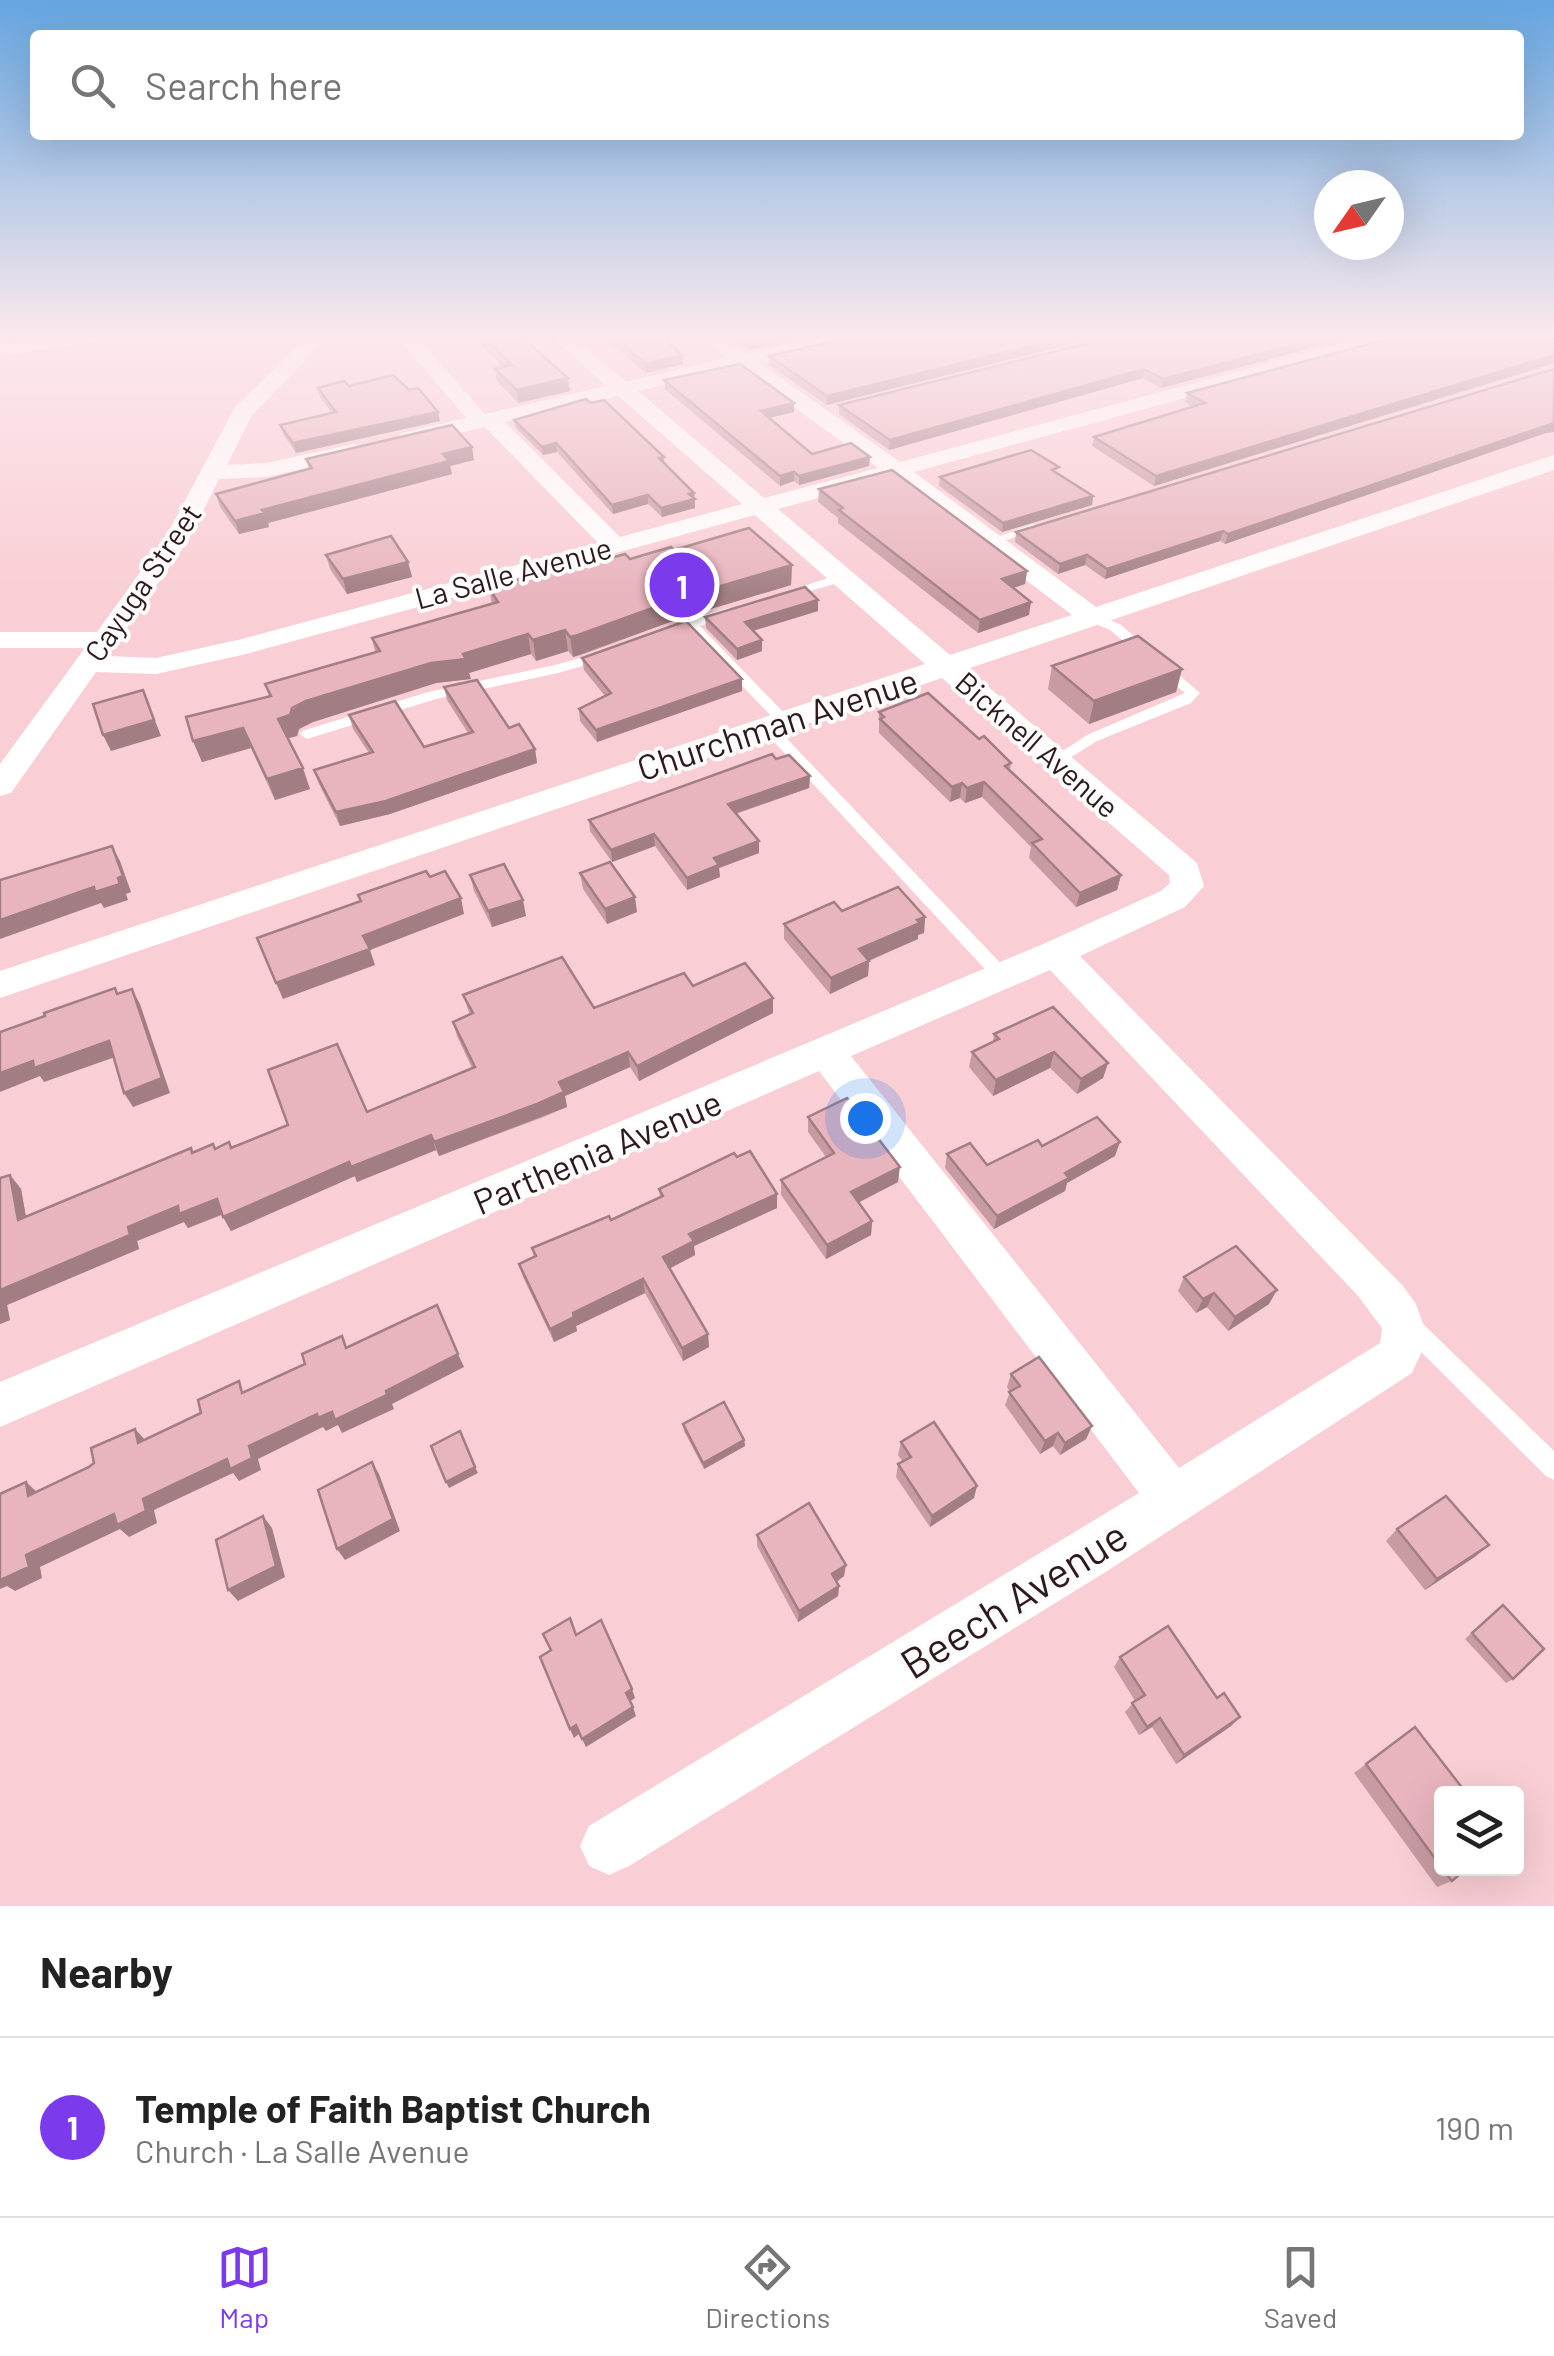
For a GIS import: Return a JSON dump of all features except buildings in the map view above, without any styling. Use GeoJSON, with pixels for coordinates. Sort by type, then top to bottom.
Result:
{"type":"FeatureCollection","features":[{"type":"Feature","properties":{"kind":"street","name":"Cayuga Street"},"geometry":{"type":"LineString","coordinates":[[0,786],[177,539],[237,423]]}},
{"type":"Feature","properties":{"kind":"street"},"geometry":{"type":"LineString","coordinates":[[212,472],[282,467],[472,423]]}},
{"type":"Feature","properties":{"kind":"street"},"geometry":{"type":"LineString","coordinates":[[488,423],[614,545]]}},
{"type":"Feature","properties":{"kind":"street","name":"Bicknell Avenue"},"geometry":{"type":"LineString","coordinates":[[662,423],[1186,872],[1188,886]]}},
{"type":"Feature","properties":{"kind":"street"},"geometry":{"type":"LineString","coordinates":[[840,423],[989,542],[1092,617]]}},
{"type":"Feature","properties":{"kind":"street","name":"La Salle Avenue"},"geometry":{"type":"LineString","coordinates":[[0,640],[97,652],[156,666],[1076,423]]}},
{"type":"Feature","properties":{"kind":"street","name":"Churchman Avenue"},"geometry":{"type":"LineString","coordinates":[[0,985],[1554,462]]}},
{"type":"Feature","properties":{"kind":"street","name":"Parthenia Avenue"},"geometry":{"type":"LineString","coordinates":[[0,1405],[1055,953],[1173,899],[1188,886]]}},
{"type":"Feature","properties":{"kind":"street"},"geometry":{"type":"LineString","coordinates":[[1055,953],[1359,1268],[1405,1329]]}},
{"type":"Feature","properties":{"kind":"street"},"geometry":{"type":"LineString","coordinates":[[826,1052],[1173,1499]]}},
{"type":"Feature","properties":{"kind":"street","name":"Beech Avenue"},"geometry":{"type":"LineString","coordinates":[[609,1846],[1396,1358],[1405,1329]]}},
{"type":"Feature","properties":{"kind":"lane"},"geometry":{"type":"LineString","coordinates":[[989,542],[1059,520]]}},
{"type":"Feature","properties":{"kind":"lane"},"geometry":{"type":"LineString","coordinates":[[766,600],[843,577]]}},
{"type":"Feature","properties":{"kind":"lane"},"geometry":{"type":"LineString","coordinates":[[654,638],[748,606]]}},
{"type":"Feature","properties":{"kind":"lane"},"geometry":{"type":"LineString","coordinates":[[1057,760],[1092,738],[1186,700],[1192,693],[1115,627],[1092,617]]}},
{"type":"Feature","properties":{"kind":"lane"},"geometry":{"type":"LineString","coordinates":[[690,624],[1002,976]]}},
{"type":"Feature","properties":{"kind":"lane"},"geometry":{"type":"LineString","coordinates":[[307,734],[433,694],[558,669],[620,650]]}},
{"type":"Feature","properties":{"kind":"lane"},"geometry":{"type":"LineString","coordinates":[[1405,1329],[1554,1468]]}},
{"type":"Feature","properties":{"kind":"place","name":"Temple of Faith Baptist Church"},"geometry":{"type":"Point","coordinates":[682,585]}}]}
